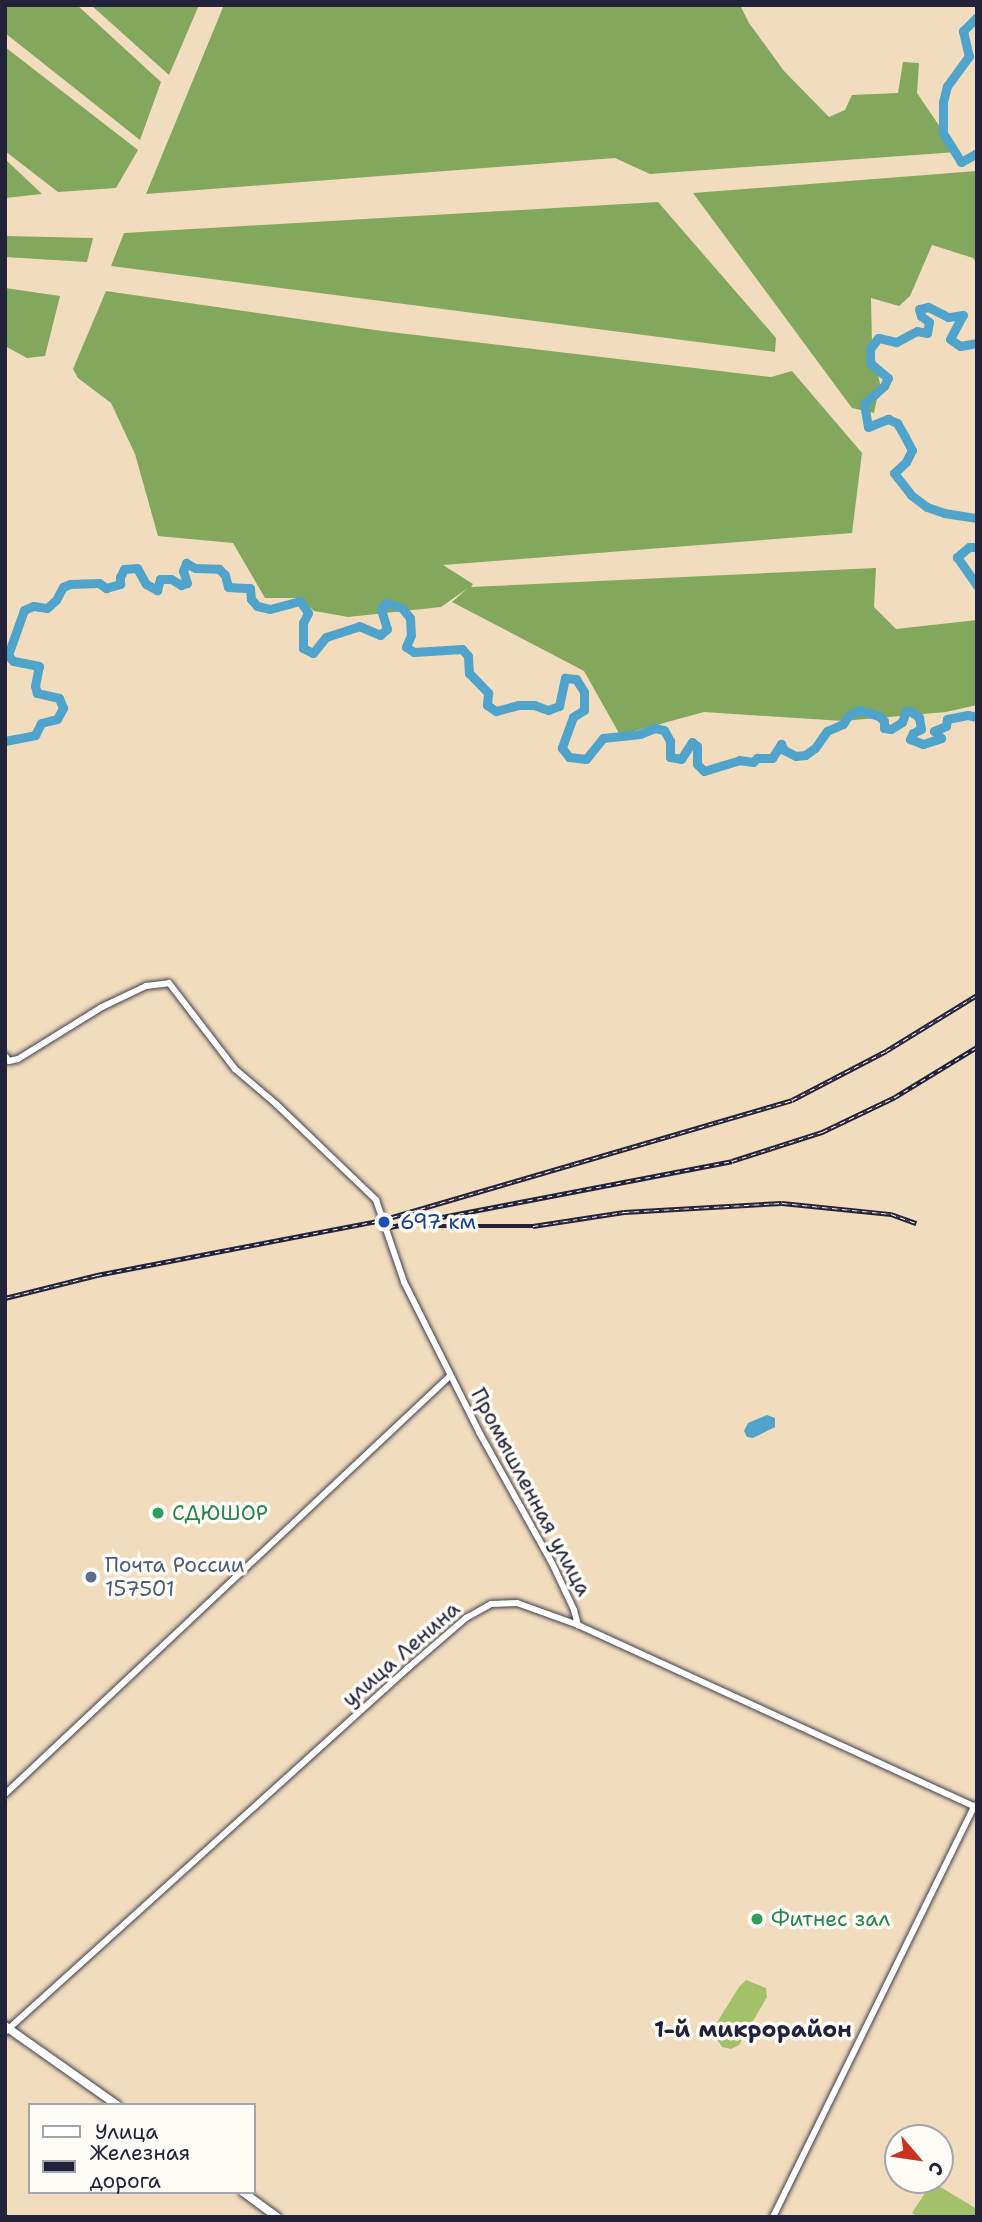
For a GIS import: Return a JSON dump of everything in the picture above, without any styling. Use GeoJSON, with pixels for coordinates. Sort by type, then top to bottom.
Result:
{"type":"FeatureCollection","features":[{"type":"Feature","properties":{"kind":"main road"},"geometry":{"type":"LineString","coordinates":[[7,2029],[114,2103]]}},
{"type":"Feature","properties":{"kind":"main road"},"geometry":{"type":"LineString","coordinates":[[246,2194],[277,2217]]}},
{"type":"Feature","properties":{"kind":"street","name":"Промышленная улица"},"geometry":{"type":"LineString","coordinates":[[7,1058],[18,1059],[102,1007],[146,986],[169,983],[235,1069],[378,1204],[386,1236],[404,1282],[450,1376],[552,1563],[574,1610],[578,1625]]}},
{"type":"Feature","properties":{"kind":"street"},"geometry":{"type":"LineString","coordinates":[[5,1794],[450,1376]]}},
{"type":"Feature","properties":{"kind":"street","name":"улица Ленина"},"geometry":{"type":"LineString","coordinates":[[7,2029],[466,1618],[491,1604],[517,1604],[578,1625],[975,1807]]}},
{"type":"Feature","properties":{"kind":"street"},"geometry":{"type":"LineString","coordinates":[[773,2217],[975,1807]]}},
{"type":"Feature","properties":{"kind":"green space"},"geometry":{"type":"Polygon","coordinates":[[[5,5],[77,5],[161,82],[140,140],[5,33],[5,5]]]}},
{"type":"Feature","properties":{"kind":"green space"},"geometry":{"type":"Polygon","coordinates":[[[91,5],[199,5],[169,75],[91,5]]]}},
{"type":"Feature","properties":{"kind":"green space"},"geometry":{"type":"Polygon","coordinates":[[[224,5],[740,5],[749,23],[784,71],[829,117],[845,110],[852,95],[898,93],[903,62],[919,63],[917,93],[957,152],[650,174],[615,158],[146,194],[224,5]]]}},
{"type":"Feature","properties":{"kind":"green space"},"geometry":{"type":"Polygon","coordinates":[[[5,47],[138,150],[116,188],[58,192],[5,151],[5,47]]]}},
{"type":"Feature","properties":{"kind":"green space"},"geometry":{"type":"Polygon","coordinates":[[[5,159],[42,194],[5,198],[5,159]]]}},
{"type":"Feature","properties":{"kind":"green space"},"geometry":{"type":"Polygon","coordinates":[[[977,171],[977,263],[973,258],[932,245],[910,296],[899,306],[871,298],[872,344],[880,384],[874,413],[852,408],[693,193],[977,171]]]}},
{"type":"Feature","properties":{"kind":"green space"},"geometry":{"type":"Polygon","coordinates":[[[658,202],[776,338],[775,352],[111,266],[124,233],[658,202]]]}},
{"type":"Feature","properties":{"kind":"green space"},"geometry":{"type":"Polygon","coordinates":[[[5,236],[93,238],[87,262],[5,257],[5,236]]]}},
{"type":"Feature","properties":{"kind":"green space"},"geometry":{"type":"Polygon","coordinates":[[[5,288],[60,296],[45,356],[27,358],[5,346],[5,288]]]}},
{"type":"Feature","properties":{"kind":"green space"},"geometry":{"type":"Polygon","coordinates":[[[106,291],[382,331],[771,377],[792,371],[862,453],[852,533],[443,565],[473,584],[471,587],[876,568],[874,607],[896,629],[977,620],[977,705],[946,712],[843,721],[704,712],[620,735],[584,671],[452,602],[468,588],[441,607],[348,617],[314,611],[300,598],[265,598],[233,543],[158,536],[135,454],[111,403],[78,378],[73,369],[106,291]]]}},
{"type":"Feature","properties":{"kind":"green space"},"geometry":{"type":"Polygon","coordinates":[[[746,1980],[766,1988],[767,1997],[739,2045],[731,2049],[722,2047],[713,2033],[716,2024],[746,1980]]]}},
{"type":"Feature","properties":{"kind":"green space"},"geometry":{"type":"Polygon","coordinates":[[[924,2194],[952,2194],[977,2209],[977,2217],[918,2217],[912,2213],[924,2194]]]}},
{"type":"Feature","properties":{"kind":"water"},"geometry":{"type":"Polygon","coordinates":[[[767,1415],[775,1418],[775,1427],[753,1438],[747,1437],[744,1431],[748,1423],[767,1415]]]}},
{"type":"Feature","properties":{"kind":"waterway"},"geometry":{"type":"LineString","coordinates":[[977,17],[963,31],[969,56],[947,86],[943,102],[943,133],[961,162],[977,153]]}},
{"type":"Feature","properties":{"kind":"waterway"},"geometry":{"type":"LineString","coordinates":[[977,343],[960,346],[950,339],[963,315],[948,317],[928,307],[919,309],[921,316],[929,322],[927,333],[917,331],[896,342],[878,338],[870,349],[870,363],[888,378],[884,386],[864,404],[868,427],[888,419],[897,423],[912,450],[906,462],[894,473],[911,495],[927,507],[944,513],[977,518]]}},
{"type":"Feature","properties":{"kind":"waterway"},"geometry":{"type":"LineString","coordinates":[[977,547],[969,547],[957,557],[977,586]]}},
{"type":"Feature","properties":{"kind":"waterway"},"geometry":{"type":"LineString","coordinates":[[5,741],[35,735],[41,723],[57,719],[63,708],[59,698],[37,693],[35,686],[39,666],[13,661],[8,655],[24,610],[33,606],[47,608],[56,600],[63,587],[70,584],[99,583],[106,588],[120,584],[124,569],[137,568],[146,584],[157,590],[160,579],[171,579],[181,585],[187,583],[183,571],[186,563],[195,568],[219,569],[225,575],[228,587],[250,588],[251,599],[257,606],[270,609],[300,601],[308,613],[303,623],[303,648],[313,653],[326,637],[359,626],[380,635],[387,629],[381,609],[386,603],[402,608],[410,618],[411,635],[406,647],[414,652],[462,649],[468,656],[469,673],[488,693],[487,705],[496,711],[518,705],[534,705],[548,710],[559,706],[565,678],[576,679],[584,692],[584,710],[573,717],[562,748],[569,757],[586,759],[603,738],[640,734],[655,728],[664,730],[670,741],[670,757],[681,759],[692,742],[697,746],[697,764],[704,771],[739,760],[753,762],[757,758],[772,758],[781,744],[784,750],[796,756],[805,755],[815,748],[827,731],[843,724],[848,716],[859,710],[879,716],[884,721],[884,728],[891,729],[902,722],[906,711],[910,711],[919,717],[921,729],[913,733],[910,739],[923,744],[941,738],[934,731],[946,726],[947,719],[968,715],[977,717]]}},
{"type":"Feature","properties":{"kind":"railway"},"geometry":{"type":"LineString","coordinates":[[5,1298],[97,1275],[382,1220],[792,1100],[886,1051],[977,995]]}},
{"type":"Feature","properties":{"kind":"railway"},"geometry":{"type":"LineString","coordinates":[[390,1227],[732,1161],[822,1132],[895,1097],[977,1047]]}},
{"type":"Feature","properties":{"kind":"railway"},"geometry":{"type":"LineString","coordinates":[[429,1226],[533,1226],[624,1212],[782,1203],[891,1214],[916,1223]]}},
{"type":"Feature","properties":{"kind":"place","name":"697 км"},"geometry":{"type":"Point","coordinates":[384,1222]}},
{"type":"Feature","properties":{"kind":"place","name":"СДЮШОР"},"geometry":{"type":"Point","coordinates":[158,1513]}},
{"type":"Feature","properties":{"kind":"place","name":"Почта России 157501"},"geometry":{"type":"Point","coordinates":[91,1577]}},
{"type":"Feature","properties":{"kind":"place","name":"Фитнес зал"},"geometry":{"type":"Point","coordinates":[757,1919]}},
{"type":"Feature","properties":{"kind":"district","name":"1-й микрорайон"},"geometry":{"type":"Point","coordinates":[753,2029]}}]}
